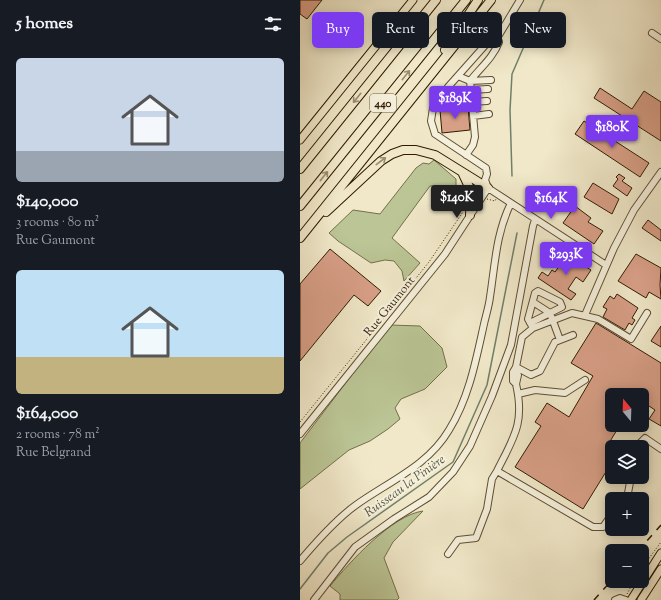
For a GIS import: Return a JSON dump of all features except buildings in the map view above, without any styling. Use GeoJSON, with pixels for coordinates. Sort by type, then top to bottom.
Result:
{"type":"FeatureCollection","features":[{"type":"Feature","properties":{"kind":"highway","name":"440"},"geometry":{"type":"LineString","coordinates":[[300,206],[466,0]]}},
{"type":"Feature","properties":{"kind":"highway"},"geometry":{"type":"LineString","coordinates":[[428,78],[478,0]]}},
{"type":"Feature","properties":{"kind":"highway"},"geometry":{"type":"LineString","coordinates":[[300,238],[491,0]]}},
{"type":"Feature","properties":{"kind":"highway","name":"440"},"geometry":{"type":"LineString","coordinates":[[300,169],[435,1]]}},
{"type":"Feature","properties":{"kind":"highway"},"geometry":{"type":"LineString","coordinates":[[309,227],[376,164],[395,153],[412,150],[426,152],[442,159],[462,173],[482,181],[488,188]]}},
{"type":"Feature","properties":{"kind":"highway"},"geometry":{"type":"LineString","coordinates":[[462,173],[471,190],[470,215]]}},
{"type":"Feature","properties":{"kind":"main road"},"geometry":{"type":"LineString","coordinates":[[300,140],[413,0]]}},
{"type":"Feature","properties":{"kind":"main road"},"geometry":{"type":"LineString","coordinates":[[628,599],[661,553]]}},
{"type":"Feature","properties":{"kind":"main road"},"geometry":{"type":"LineString","coordinates":[[641,600],[661,568]]}},
{"type":"Feature","properties":{"kind":"street"},"geometry":{"type":"LineString","coordinates":[[502,28],[520,0]]}},
{"type":"Feature","properties":{"kind":"street"},"geometry":{"type":"LineString","coordinates":[[652,33],[661,39]]}},
{"type":"Feature","properties":{"kind":"street"},"geometry":{"type":"LineString","coordinates":[[482,181],[487,174],[486,168],[435,134],[431,121],[433,108],[483,48]]}},
{"type":"Feature","properties":{"kind":"street"},"geometry":{"type":"LineString","coordinates":[[470,81],[486,65],[496,48]]}},
{"type":"Feature","properties":{"kind":"street"},"geometry":{"type":"LineString","coordinates":[[458,76],[470,81],[491,80]]}},
{"type":"Feature","properties":{"kind":"street"},"geometry":{"type":"LineString","coordinates":[[466,156],[475,140],[470,81]]}},
{"type":"Feature","properties":{"kind":"street"},"geometry":{"type":"LineString","coordinates":[[471,90],[488,89]]}},
{"type":"Feature","properties":{"kind":"street"},"geometry":{"type":"LineString","coordinates":[[472,102],[487,101]]}},
{"type":"Feature","properties":{"kind":"street"},"geometry":{"type":"LineString","coordinates":[[473,116],[489,114]]}},
{"type":"Feature","properties":{"kind":"street"},"geometry":{"type":"LineString","coordinates":[[585,315],[606,265],[634,210],[661,172]]}},
{"type":"Feature","properties":{"kind":"street"},"geometry":{"type":"LineString","coordinates":[[488,188],[606,265]]}},
{"type":"Feature","properties":{"kind":"street","name":"Rue Gaumont"},"geometry":{"type":"LineString","coordinates":[[300,434],[432,270],[488,188]]}},
{"type":"Feature","properties":{"kind":"street"},"geometry":{"type":"LineString","coordinates":[[300,561],[335,523],[354,506],[389,485],[427,457],[442,442],[450,429],[462,403],[476,365],[490,298],[499,234],[511,203]]}},
{"type":"Feature","properties":{"kind":"street"},"geometry":{"type":"LineString","coordinates":[[314,600],[355,547],[394,519],[429,497],[453,472],[470,446],[492,396],[511,345],[535,220]]}},
{"type":"Feature","properties":{"kind":"street"},"geometry":{"type":"LineString","coordinates":[[448,554],[458,540],[476,538],[487,509],[492,479],[517,431],[520,416],[518,394],[516,384],[513,381],[513,372],[522,337],[531,325],[550,313],[562,308],[560,302],[538,291],[535,293],[528,319],[531,325]]}},
{"type":"Feature","properties":{"kind":"street"},"geometry":{"type":"LineString","coordinates":[[532,302],[550,313],[560,340]]}},
{"type":"Feature","properties":{"kind":"street"},"geometry":{"type":"LineString","coordinates":[[531,325],[552,321],[572,313],[598,319],[631,339],[647,313]]}},
{"type":"Feature","properties":{"kind":"street"},"geometry":{"type":"LineString","coordinates":[[515,368],[531,375],[540,371],[555,342],[573,335]]}},
{"type":"Feature","properties":{"kind":"street"},"geometry":{"type":"LineString","coordinates":[[518,394],[536,390],[565,393],[585,380]]}},
{"type":"Feature","properties":{"kind":"street"},"geometry":{"type":"LineString","coordinates":[[649,441],[661,449]]}},
{"type":"Feature","properties":{"kind":"street"},"geometry":{"type":"LineString","coordinates":[[497,471],[593,527],[603,527],[605,524]]}},
{"type":"Feature","properties":{"kind":"street"},"geometry":{"type":"LineString","coordinates":[[615,600],[620,598],[628,599]]}},
{"type":"Feature","properties":{"kind":"path"},"geometry":{"type":"LineString","coordinates":[[485,201],[490,198],[495,201]]}},
{"type":"Feature","properties":{"kind":"path","name":"Rue Gaumont"},"geometry":{"type":"LineString","coordinates":[[300,422],[429,262],[466,207]]}},
{"type":"Feature","properties":{"kind":"path"},"geometry":{"type":"LineString","coordinates":[[649,558],[661,542]]}},
{"type":"Feature","properties":{"kind":"path"},"geometry":{"type":"LineString","coordinates":[[628,599],[632,588]]}},
{"type":"Feature","properties":{"kind":"green space"},"geometry":{"type":"Polygon","coordinates":[[[434,160],[456,179],[456,186],[430,186],[392,238],[420,263],[404,281],[402,271],[394,261],[385,260],[371,263],[338,241],[329,233],[353,210],[380,214],[416,168],[423,163],[429,164],[434,160]]]}},
{"type":"Feature","properties":{"kind":"green space"},"geometry":{"type":"Polygon","coordinates":[[[390,325],[420,326],[442,348],[447,367],[425,389],[401,399],[395,408],[400,419],[388,429],[370,441],[349,450],[300,489],[300,443],[390,325]]]}},
{"type":"Feature","properties":{"kind":"green space"},"geometry":{"type":"Polygon","coordinates":[[[423,511],[393,542],[384,558],[399,598],[397,600],[340,600],[340,594],[330,586],[348,565],[385,530],[411,514],[423,511]]]}},
{"type":"Feature","properties":{"kind":"waterway","name":"Ruisseau la Pinière"},"geometry":{"type":"LineString","coordinates":[[512,176],[510,110],[512,74],[544,0]]}},
{"type":"Feature","properties":{"kind":"waterway","name":"Ruisseau la Pinière"},"geometry":{"type":"LineString","coordinates":[[300,589],[328,553],[347,537],[453,462],[487,385],[517,233]]}},
{"type":"Feature","properties":{"kind":"railway"},"geometry":{"type":"LineString","coordinates":[[644,544],[661,525]]}},
{"type":"Feature","properties":{"kind":"railway"},"geometry":{"type":"LineString","coordinates":[[594,600],[605,588]]}}]}
